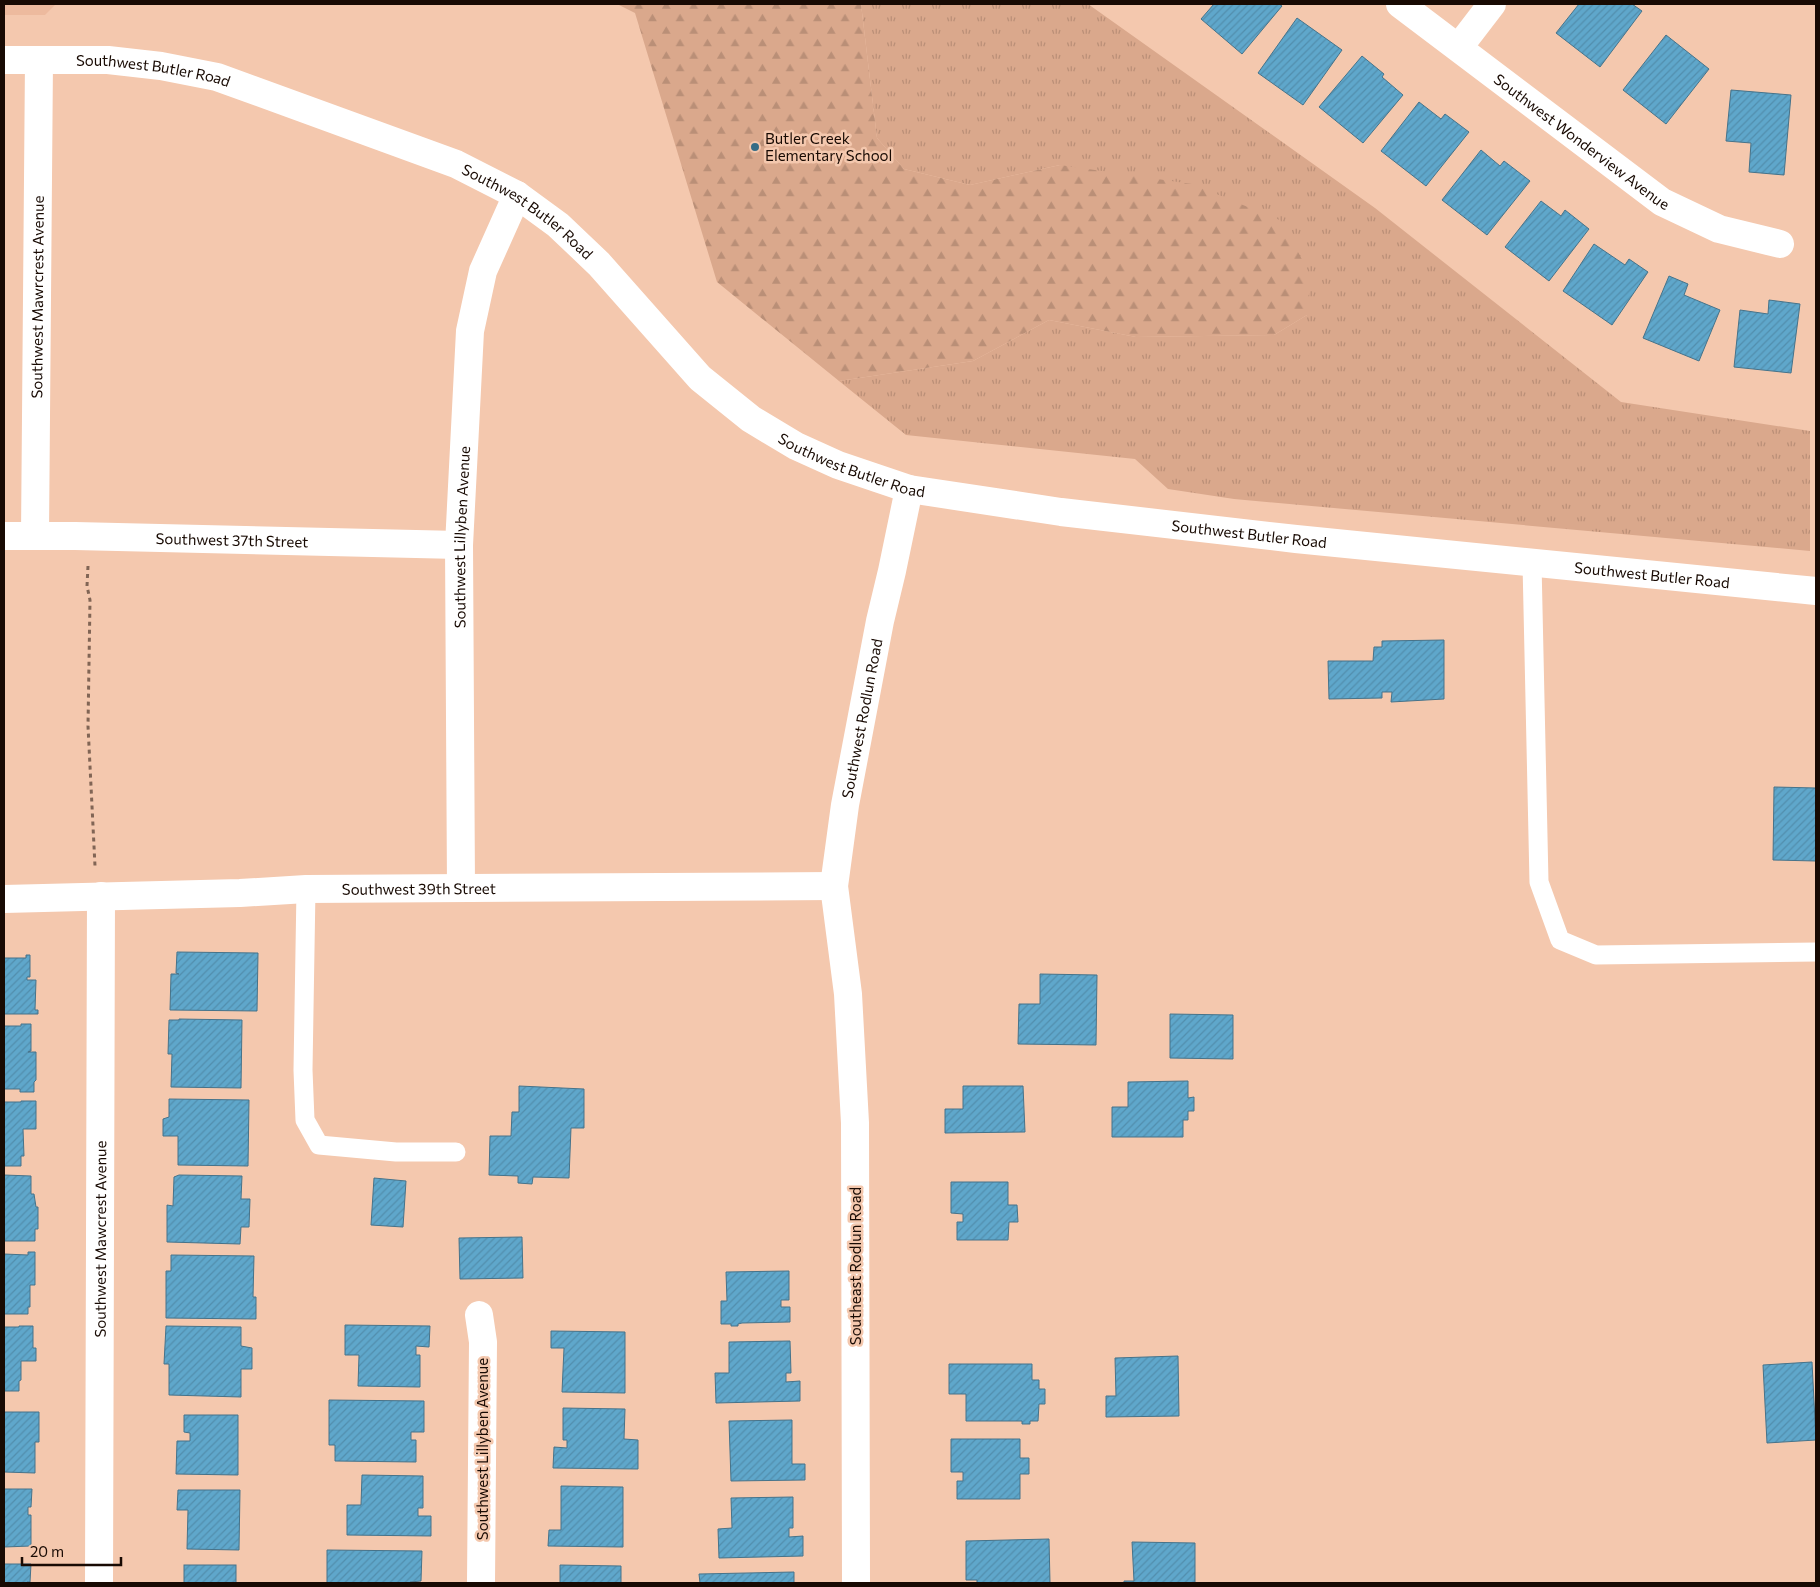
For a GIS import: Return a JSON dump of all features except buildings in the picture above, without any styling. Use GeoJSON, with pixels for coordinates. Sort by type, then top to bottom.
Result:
{"type":"FeatureCollection","features":[{"type":"Feature","properties":{"kind":"street","name":"Southwest Wonderview Avenue"},"geometry":{"type":"LineString","coordinates":[[1400,4],[1662,202],[1719,229],[1780,244]]}},
{"type":"Feature","properties":{"kind":"street"},"geometry":{"type":"LineString","coordinates":[[1459,48],[1492,4]]}},
{"type":"Feature","properties":{"kind":"street","name":"Southwest Butler Road"},"geometry":{"type":"LineString","coordinates":[[4,60],[117,61],[161,66],[217,77],[456,164],[517,195],[558,225],[600,264],[700,378],[750,419],[796,446],[838,465],[908,489],[1061,512],[1532,563],[1816,591]]}},
{"type":"Feature","properties":{"kind":"street","name":"Southwest Mawrcrest Avenue"},"geometry":{"type":"LineString","coordinates":[[34,536],[39,60]]}},
{"type":"Feature","properties":{"kind":"street","name":"Southwest Lillyben Avenue"},"geometry":{"type":"LineString","coordinates":[[461,888],[459,545],[470,331],[484,272],[517,195]]}},
{"type":"Feature","properties":{"kind":"street","name":"Southwest Rodlun Road"},"geometry":{"type":"LineString","coordinates":[[843,950],[834,886],[845,805],[880,621],[908,489]]}},
{"type":"Feature","properties":{"kind":"street","name":"Southwest 37th Street"},"geometry":{"type":"LineString","coordinates":[[4,536],[459,545]]}},
{"type":"Feature","properties":{"kind":"street","name":"Southwest 39th Street"},"geometry":{"type":"LineString","coordinates":[[4,899],[240,893],[306,889],[834,886]]}},
{"type":"Feature","properties":{"kind":"street","name":"Southwest Mawcrest Avenue"},"geometry":{"type":"LineString","coordinates":[[99,1583],[101,896]]}},
{"type":"Feature","properties":{"kind":"street","name":"Southeast Rodlun Road"},"geometry":{"type":"LineString","coordinates":[[843,950],[848,994],[855,1123],[856,1583]]}},
{"type":"Feature","properties":{"kind":"street","name":"Southwest Lillyben Avenue"},"geometry":{"type":"LineString","coordinates":[[479,1315],[483,1342],[481,1583]]}},
{"type":"Feature","properties":{"kind":"lane"},"geometry":{"type":"LineString","coordinates":[[1532,563],[1539,882],[1560,940],[1596,955],[1816,952]]}},
{"type":"Feature","properties":{"kind":"lane"},"geometry":{"type":"LineString","coordinates":[[306,889],[303,1070],[305,1120],[319,1145],[396,1152],[456,1152]]}},
{"type":"Feature","properties":{"kind":"path"},"geometry":{"type":"LineString","coordinates":[[88,537],[87,586],[90,600],[88,726],[94,860],[101,896]]}},
{"type":"Feature","properties":{"kind":"shaded area"},"geometry":{"type":"Polygon","coordinates":[[[4,4],[56,4],[45,15],[4,15],[4,4]]]}},
{"type":"Feature","properties":{"kind":"green space"},"geometry":{"type":"Polygon","coordinates":[[[617,4],[861,4],[877,138],[904,169],[970,185],[1060,165],[1192,184],[1282,221],[1311,277],[1307,315],[1274,335],[1136,337],[1049,320],[973,361],[839,381],[717,282],[635,13],[617,4]]]}},
{"type":"Feature","properties":{"kind":"green space"},"geometry":{"type":"Polygon","coordinates":[[[861,4],[1088,4],[1375,208],[1621,402],[1810,431],[1810,551],[1234,499],[1168,489],[1135,459],[906,435],[839,381],[973,361],[1049,320],[1136,337],[1274,335],[1307,315],[1060,165],[970,185],[904,169],[877,138],[861,4]]]}},
{"type":"Feature","properties":{"kind":"place","name":"Butler Creek Elementary School"},"geometry":{"type":"Point","coordinates":[755,147]}}]}
